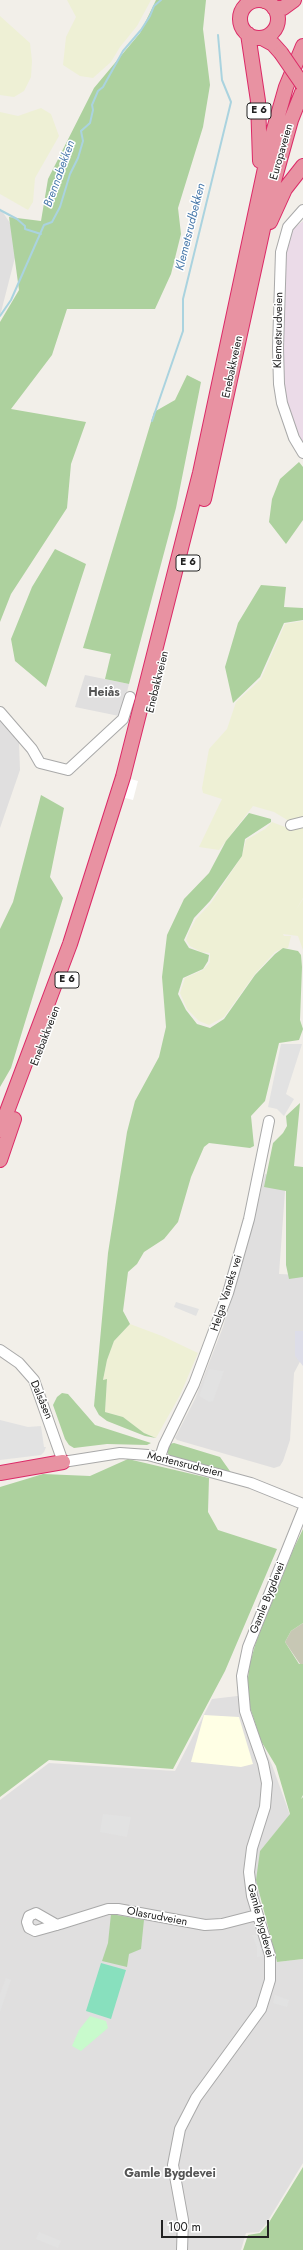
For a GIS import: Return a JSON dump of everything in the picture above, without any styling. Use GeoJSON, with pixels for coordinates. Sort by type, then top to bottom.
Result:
{"type":"FeatureCollection","features":[{"type":"Feature","properties":{"kind":"highway"},"geometry":{"type":"LineString","coordinates":[[261,3],[282,8],[294,0]]}},
{"type":"Feature","properties":{"kind":"highway"},"geometry":{"type":"LineString","coordinates":[[261,3],[278,16],[276,28],[281,52]]}},
{"type":"Feature","properties":{"kind":"highway","name":"E 6"},"geometry":{"type":"LineString","coordinates":[[261,3],[243,10],[241,18],[242,27],[248,34],[260,127],[266,190]]}},
{"type":"Feature","properties":{"kind":"highway"},"geometry":{"type":"LineString","coordinates":[[262,38],[269,35],[276,28]]}},
{"type":"Feature","properties":{"kind":"highway"},"geometry":{"type":"LineString","coordinates":[[248,34],[262,38],[281,52],[303,85]]}},
{"type":"Feature","properties":{"kind":"highway","name":"Europaveien"},"geometry":{"type":"LineString","coordinates":[[266,190],[282,101],[303,46]]}},
{"type":"Feature","properties":{"kind":"highway","name":"Europaveien"},"geometry":{"type":"LineString","coordinates":[[266,190],[303,90]]}},
{"type":"Feature","properties":{"kind":"highway","name":"E 6"},"geometry":{"type":"LineString","coordinates":[[259,246],[286,189],[303,166]]}},
{"type":"Feature","properties":{"kind":"highway","name":"Enebakkveien"},"geometry":{"type":"LineString","coordinates":[[0,1130],[70,944],[127,778],[202,505],[259,246],[266,190]]}},
{"type":"Feature","properties":{"kind":"highway","name":"Enebakkveien"},"geometry":{"type":"LineString","coordinates":[[127,778],[266,190]]}},
{"type":"Feature","properties":{"kind":"highway","name":"Enebakkveien"},"geometry":{"type":"LineString","coordinates":[[0,1160],[78,948],[121,797]]}},
{"type":"Feature","properties":{"kind":"highway"},"geometry":{"type":"LineString","coordinates":[[3,1471],[63,1462]]}},
{"type":"Feature","properties":{"kind":"street","name":"Klemetsrudveien"},"geometry":{"type":"LineString","coordinates":[[303,210],[288,227],[281,252],[278,348],[279,384],[282,403],[294,438],[303,453]]}},
{"type":"Feature","properties":{"kind":"street"},"geometry":{"type":"LineString","coordinates":[[0,712],[32,749],[40,763],[68,770],[123,719],[130,697]]}},
{"type":"Feature","properties":{"kind":"street"},"geometry":{"type":"LineString","coordinates":[[291,825],[303,822]]}},
{"type":"Feature","properties":{"kind":"street","name":"Helga Vaneks vei"},"geometry":{"type":"LineString","coordinates":[[160,1457],[164,1444],[194,1384],[228,1293],[249,1219],[269,1121]]}},
{"type":"Feature","properties":{"kind":"street","name":"Dalsåsen"},"geometry":{"type":"LineString","coordinates":[[0,1350],[19,1363],[34,1380],[63,1462]]}},
{"type":"Feature","properties":{"kind":"street","name":"Mortensrudveien"},"geometry":{"type":"LineString","coordinates":[[63,1462],[127,1453],[160,1457],[252,1483],[303,1504]]}},
{"type":"Feature","properties":{"kind":"street","name":"Gamle Bygdevei"},"geometry":{"type":"LineString","coordinates":[[182,2250],[183,2220],[174,2170],[177,2136],[193,2101],[254,2020],[264,2002],[270,1980],[271,1962],[267,1940],[257,1915],[249,1881],[249,1866],[253,1843],[265,1807],[267,1788],[263,1763],[244,1711],[242,1690],[243,1668],[251,1639],[303,1510]]}},
{"type":"Feature","properties":{"kind":"street","name":"Olasrudveien"},"geometry":{"type":"LineString","coordinates":[[57,1925],[113,1909],[205,1925],[222,1924],[257,1915]]}},
{"type":"Feature","properties":{"kind":"shaded area"},"geometry":{"type":"Polygon","coordinates":[[[67,0],[151,0],[137,26],[120,47],[111,62],[93,78],[80,76],[63,65],[66,37],[76,17],[67,0]]]}},
{"type":"Feature","properties":{"kind":"shaded area"},"geometry":{"type":"Polygon","coordinates":[[[0,16],[30,43],[32,61],[31,77],[24,91],[14,97],[0,95],[0,16]]]}},
{"type":"Feature","properties":{"kind":"shaded area"},"geometry":{"type":"Polygon","coordinates":[[[41,108],[51,114],[59,136],[35,178],[33,202],[28,210],[0,194],[0,112],[18,116],[41,108]]]}},
{"type":"Feature","properties":{"kind":"shaded area"},"geometry":{"type":"Polygon","coordinates":[[[0,208],[20,238],[0,316],[0,208]]]}},
{"type":"Feature","properties":{"kind":"shaded area"},"geometry":{"type":"Polygon","coordinates":[[[303,221],[303,443],[292,420],[285,396],[282,376],[284,264],[287,245],[292,230],[303,221]]]}},
{"type":"Feature","properties":{"kind":"shaded area"},"geometry":{"type":"Polygon","coordinates":[[[303,621],[303,817],[289,821],[274,812],[253,806],[219,850],[199,847],[222,799],[203,793],[202,788],[209,749],[227,729],[236,702],[261,679],[285,624],[303,621]]]}},
{"type":"Feature","properties":{"kind":"shaded area"},"geometry":{"type":"Polygon","coordinates":[[[85,675],[129,684],[121,715],[119,716],[75,707],[85,675]]]}},
{"type":"Feature","properties":{"kind":"shaded area"},"geometry":{"type":"Polygon","coordinates":[[[0,720],[19,742],[20,770],[0,828],[0,720]]]}},
{"type":"Feature","properties":{"kind":"shaded area"},"geometry":{"type":"Polygon","coordinates":[[[272,822],[285,827],[303,825],[303,898],[296,910],[303,899],[303,950],[298,936],[283,934],[284,936],[291,936],[288,948],[275,952],[255,974],[224,1017],[209,1025],[199,1021],[187,1009],[180,993],[185,978],[203,970],[210,962],[210,953],[201,952],[190,946],[186,940],[196,919],[211,903],[242,856],[246,840],[265,829],[272,822]]]}},
{"type":"Feature","properties":{"kind":"shaded area"},"geometry":{"type":"Polygon","coordinates":[[[281,1044],[302,1044],[286,1094],[294,1099],[284,1116],[277,1109],[268,1107],[281,1044]]]}},
{"type":"Feature","properties":{"kind":"shaded area"},"geometry":{"type":"Polygon","coordinates":[[[265,1174],[275,1176],[285,1191],[279,1274],[303,1275],[303,1356],[294,1373],[290,1440],[283,1461],[280,1466],[274,1468],[177,1440],[175,1438],[195,1399],[223,1327],[245,1255],[265,1174]]]}},
{"type":"Feature","properties":{"kind":"shaded area"},"geometry":{"type":"Polygon","coordinates":[[[176,1302],[199,1309],[196,1316],[174,1307],[176,1302]]]}},
{"type":"Feature","properties":{"kind":"shaded area"},"geometry":{"type":"Polygon","coordinates":[[[130,1324],[162,1336],[198,1353],[180,1395],[156,1438],[144,1433],[123,1417],[105,1412],[107,1379],[103,1380],[107,1360],[114,1341],[130,1324]]]}},
{"type":"Feature","properties":{"kind":"shaded area"},"geometry":{"type":"Polygon","coordinates":[[[295,1331],[303,1331],[303,1366],[295,1356],[295,1331]]]}},
{"type":"Feature","properties":{"kind":"shaded area"},"geometry":{"type":"Polygon","coordinates":[[[209,1369],[224,1371],[213,1401],[209,1402],[199,1396],[209,1369]]]}},
{"type":"Feature","properties":{"kind":"shaded area"},"geometry":{"type":"Polygon","coordinates":[[[0,1420],[28,1427],[41,1426],[44,1447],[46,1447],[44,1452],[41,1455],[0,1460],[0,1420]]]}},
{"type":"Feature","properties":{"kind":"shaded area"},"geometry":{"type":"Polygon","coordinates":[[[303,1623],[303,1664],[300,1664],[285,1642],[291,1631],[303,1623]]]}},
{"type":"Feature","properties":{"kind":"shaded area"},"geometry":{"type":"Polygon","coordinates":[[[246,1695],[257,1733],[272,1765],[290,1815],[260,1851],[260,1900],[277,1962],[303,1959],[303,2163],[266,2224],[259,2232],[246,2233],[241,2250],[0,2250],[0,1800],[49,1763],[175,1771],[212,1699],[246,1695]]]}},
{"type":"Feature","properties":{"kind":"shaded area"},"geometry":{"type":"Polygon","coordinates":[[[204,1715],[239,1717],[253,1764],[241,1767],[191,1762],[204,1715]]]}},
{"type":"Feature","properties":{"kind":"shaded area"},"geometry":{"type":"Polygon","coordinates":[[[103,1814],[131,1817],[127,1837],[100,1832],[103,1814]]]}},
{"type":"Feature","properties":{"kind":"shaded area"},"geometry":{"type":"Polygon","coordinates":[[[252,1935],[257,1935],[263,1956],[257,1957],[257,1947],[252,1935]]]}},
{"type":"Feature","properties":{"kind":"shaded area"},"geometry":{"type":"Polygon","coordinates":[[[6,1978],[11,1980],[0,2012],[0,1994],[6,1978]]]}},
{"type":"Feature","properties":{"kind":"shaded area"},"geometry":{"type":"Polygon","coordinates":[[[275,1995],[289,2000],[287,2007],[273,2003],[275,1995]]]}},
{"type":"Feature","properties":{"kind":"shaded area"},"geometry":{"type":"Polygon","coordinates":[[[39,2232],[61,2241],[58,2248],[36,2239],[39,2232]]]}},
{"type":"Feature","properties":{"kind":"green space"},"geometry":{"type":"Polygon","coordinates":[[[156,0],[206,0],[203,29],[210,85],[203,127],[178,208],[181,234],[171,274],[155,309],[67,309],[52,355],[11,409],[86,422],[71,464],[67,508],[11,594],[0,622],[0,322],[19,290],[9,217],[41,221],[48,179],[94,88],[140,33],[156,0]]]}},
{"type":"Feature","properties":{"kind":"green space"},"geometry":{"type":"Polygon","coordinates":[[[187,375],[201,382],[176,508],[129,684],[105,679],[111,654],[83,648],[154,412],[175,400],[187,375]]]}},
{"type":"Feature","properties":{"kind":"green space"},"geometry":{"type":"Polygon","coordinates":[[[299,462],[303,467],[303,520],[286,544],[269,522],[272,499],[280,479],[299,462]]]}},
{"type":"Feature","properties":{"kind":"green space"},"geometry":{"type":"Polygon","coordinates":[[[55,549],[86,564],[46,687],[15,661],[11,639],[32,587],[55,549]]]}},
{"type":"Feature","properties":{"kind":"green space"},"geometry":{"type":"Polygon","coordinates":[[[261,585],[286,587],[284,607],[303,608],[303,620],[284,623],[260,677],[233,703],[225,667],[238,623],[261,585]]]}},
{"type":"Feature","properties":{"kind":"green space"},"geometry":{"type":"Polygon","coordinates":[[[41,795],[64,808],[50,877],[63,898],[11,1068],[0,1087],[0,929],[13,902],[41,795]]]}},
{"type":"Feature","properties":{"kind":"green space"},"geometry":{"type":"Polygon","coordinates":[[[249,813],[271,819],[271,822],[245,839],[242,856],[210,901],[194,918],[184,940],[189,948],[209,955],[208,961],[203,969],[183,978],[178,994],[186,1010],[197,1024],[210,1028],[224,1019],[255,975],[275,954],[283,948],[298,951],[301,955],[302,967],[300,1020],[303,1029],[299,1040],[279,1043],[265,1101],[251,1116],[254,1146],[250,1148],[209,1143],[204,1147],[191,1177],[178,1222],[164,1239],[144,1252],[137,1264],[128,1272],[123,1311],[130,1324],[114,1341],[107,1360],[103,1380],[107,1379],[105,1412],[123,1417],[144,1433],[156,1438],[145,1436],[107,1421],[99,1415],[94,1406],[108,1253],[127,1132],[135,1101],[159,1057],[166,1027],[162,977],[167,935],[184,899],[209,873],[226,841],[249,813]]]}},
{"type":"Feature","properties":{"kind":"green space"},"geometry":{"type":"Polygon","coordinates":[[[300,1103],[294,1166],[303,1167],[303,1277],[289,1279],[286,1265],[286,1191],[264,1187],[273,1143],[283,1133],[287,1126],[286,1116],[300,1103]]]}},
{"type":"Feature","properties":{"kind":"green space"},"geometry":{"type":"Polygon","coordinates":[[[62,1393],[68,1394],[95,1425],[151,1443],[147,1445],[107,1444],[74,1448],[69,1445],[65,1439],[53,1405],[57,1397],[62,1393]]]}},
{"type":"Feature","properties":{"kind":"green space"},"geometry":{"type":"Polygon","coordinates":[[[174,1443],[220,1457],[232,1474],[173,1457],[168,1454],[167,1449],[169,1444],[174,1443]]]}},
{"type":"Feature","properties":{"kind":"green space"},"geometry":{"type":"Polygon","coordinates":[[[128,1459],[209,1478],[208,1512],[218,1530],[277,1549],[225,1671],[173,1769],[49,1760],[0,1797],[0,1487],[43,1474],[90,1476],[128,1459]]]}},
{"type":"Feature","properties":{"kind":"green space"},"geometry":{"type":"Polygon","coordinates":[[[303,1529],[303,1623],[291,1631],[285,1642],[299,1664],[303,1664],[303,1795],[301,1799],[303,1797],[303,1959],[277,1962],[256,1880],[260,1851],[290,1814],[276,1766],[261,1741],[247,1698],[247,1685],[250,1663],[256,1642],[303,1529]]]}},
{"type":"Feature","properties":{"kind":"green space"},"geometry":{"type":"Polygon","coordinates":[[[111,1914],[144,1920],[141,1949],[129,1954],[127,1967],[102,1961],[108,1943],[111,1914]]]}},
{"type":"Feature","properties":{"kind":"green space"},"geometry":{"type":"Polygon","coordinates":[[[101,1963],[126,1970],[111,2019],[86,2011],[101,1963]]]}},
{"type":"Feature","properties":{"kind":"green space"},"geometry":{"type":"Polygon","coordinates":[[[90,2016],[106,2021],[108,2028],[81,2051],[72,2046],[79,2030],[90,2016]]]}},
{"type":"Feature","properties":{"kind":"green space"},"geometry":{"type":"Polygon","coordinates":[[[303,2167],[303,2250],[243,2250],[248,2235],[260,2233],[268,2224],[303,2167]]]}},
{"type":"Feature","properties":{"kind":"pier"},"geometry":{"type":"Polygon","coordinates":[[[116,775],[138,781],[133,800],[110,794],[116,775]]]}},
{"type":"Feature","properties":{"kind":"waterway","name":"Brennabekken"},"geometry":{"type":"LineString","coordinates":[[0,316],[11,300],[44,225],[52,222],[60,207],[70,174],[78,158],[83,141],[81,131],[90,123],[93,110],[92,105],[98,91],[103,87],[123,51],[141,30],[150,16],[154,6],[161,0]]}},
{"type":"Feature","properties":{"kind":"waterway","name":"Klemetsrudbekken"},"geometry":{"type":"LineString","coordinates":[[152,421],[183,331],[183,299],[231,102],[222,80],[218,35]]}},
{"type":"Feature","properties":{"kind":"waterway"},"geometry":{"type":"LineString","coordinates":[[0,210],[17,219],[25,226],[25,229],[41,234]]}},
{"type":"Feature","properties":{"kind":"district","name":"Heiås"},"geometry":{"type":"Point","coordinates":[104,693]}},
{"type":"Feature","properties":{"kind":"district","name":"Gamle Bygdevei"},"geometry":{"type":"Point","coordinates":[170,2174]}}]}
